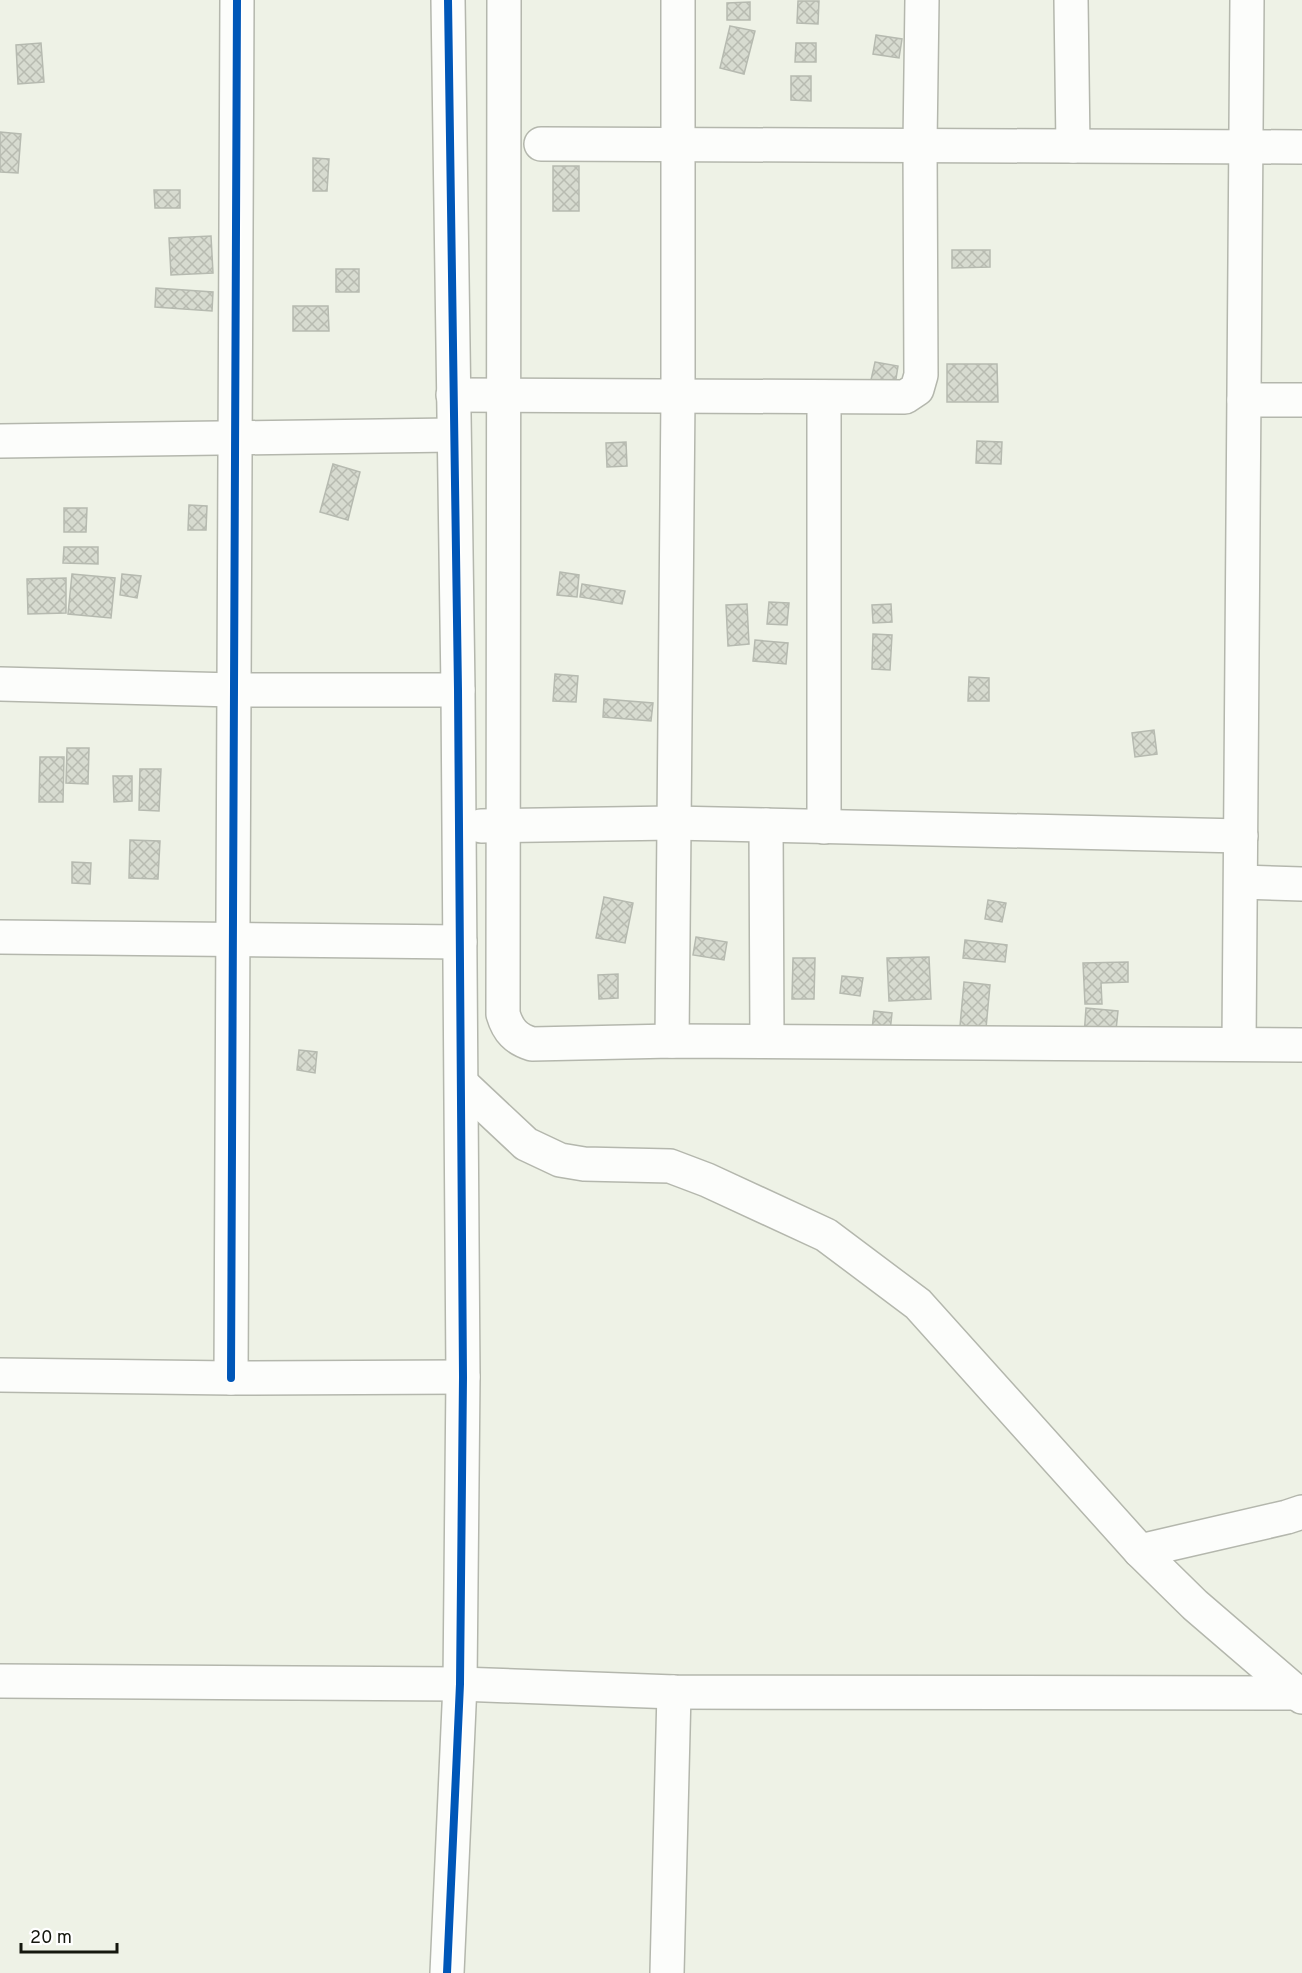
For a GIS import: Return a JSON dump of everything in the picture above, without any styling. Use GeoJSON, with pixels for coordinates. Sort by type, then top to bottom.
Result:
{"type":"FeatureCollection","features":[{"type":"Feature","properties":{"kind":"street"},"geometry":{"type":"LineString","coordinates":[[231,1378],[237,0]]}},
{"type":"Feature","properties":{"kind":"street"},"geometry":{"type":"LineString","coordinates":[[447,1973],[460,1684],[463,1377],[458,690],[448,0]]}},
{"type":"Feature","properties":{"kind":"street"},"geometry":{"type":"LineString","coordinates":[[504,0],[503,1014],[506,1025],[513,1035],[532,1044],[766,1041],[1302,1045]]}},
{"type":"Feature","properties":{"kind":"street"},"geometry":{"type":"LineString","coordinates":[[672,1041],[678,396],[678,0]]}},
{"type":"Feature","properties":{"kind":"street"},"geometry":{"type":"LineString","coordinates":[[453,395],[905,397],[918,389],[921,375],[922,0]]}},
{"type":"Feature","properties":{"kind":"street"},"geometry":{"type":"LineString","coordinates":[[1071,0],[1073,146]]}},
{"type":"Feature","properties":{"kind":"street"},"geometry":{"type":"LineString","coordinates":[[1239,1044],[1247,0]]}},
{"type":"Feature","properties":{"kind":"street"},"geometry":{"type":"LineString","coordinates":[[541,144],[1302,147]]}},
{"type":"Feature","properties":{"kind":"street"},"geometry":{"type":"LineString","coordinates":[[824,397],[824,827]]}},
{"type":"Feature","properties":{"kind":"street"},"geometry":{"type":"LineString","coordinates":[[1244,400],[1302,400]]}},
{"type":"Feature","properties":{"kind":"street"},"geometry":{"type":"LineString","coordinates":[[0,441],[453,435]]}},
{"type":"Feature","properties":{"kind":"street"},"geometry":{"type":"LineString","coordinates":[[0,684],[234,690],[458,690]]}},
{"type":"Feature","properties":{"kind":"street"},"geometry":{"type":"LineString","coordinates":[[459,826],[674,823],[1241,836]]}},
{"type":"Feature","properties":{"kind":"street"},"geometry":{"type":"LineString","coordinates":[[766,825],[766,1041]]}},
{"type":"Feature","properties":{"kind":"street"},"geometry":{"type":"LineString","coordinates":[[1241,882],[1302,884]]}},
{"type":"Feature","properties":{"kind":"street"},"geometry":{"type":"LineString","coordinates":[[0,937],[460,942]]}},
{"type":"Feature","properties":{"kind":"street"},"geometry":{"type":"LineString","coordinates":[[462,1084],[526,1144],[560,1160],[584,1164],[670,1166],[707,1180],[826,1235],[918,1304],[1140,1551],[1195,1605],[1300,1694]]}},
{"type":"Feature","properties":{"kind":"street"},"geometry":{"type":"LineString","coordinates":[[0,1375],[231,1378],[463,1377]]}},
{"type":"Feature","properties":{"kind":"street"},"geometry":{"type":"LineString","coordinates":[[1140,1551],[1302,1512]]}},
{"type":"Feature","properties":{"kind":"street"},"geometry":{"type":"LineString","coordinates":[[0,1681],[460,1684],[674,1692],[1300,1694]]}},
{"type":"Feature","properties":{"kind":"street"},"geometry":{"type":"LineString","coordinates":[[667,1973],[674,1692]]}},
{"type":"Feature","properties":{"kind":"building"},"geometry":{"type":"Polygon","coordinates":[[[798,1],[819,1],[818,24],[797,23],[798,1]]]}},
{"type":"Feature","properties":{"kind":"building"},"geometry":{"type":"Polygon","coordinates":[[[750,2],[750,20],[727,20],[727,3],[750,2]]]}},
{"type":"Feature","properties":{"kind":"building"},"geometry":{"type":"Polygon","coordinates":[[[730,26],[755,31],[744,74],[720,68],[730,26]]]}},
{"type":"Feature","properties":{"kind":"building"},"geometry":{"type":"Polygon","coordinates":[[[876,35],[902,39],[899,58],[873,54],[876,35]]]}},
{"type":"Feature","properties":{"kind":"building"},"geometry":{"type":"Polygon","coordinates":[[[41,43],[44,82],[18,84],[16,45],[41,43]]]}},
{"type":"Feature","properties":{"kind":"building"},"geometry":{"type":"Polygon","coordinates":[[[796,43],[816,43],[816,62],[795,62],[796,43]]]}},
{"type":"Feature","properties":{"kind":"building"},"geometry":{"type":"Polygon","coordinates":[[[791,76],[811,76],[811,101],[791,100],[791,76]]]}},
{"type":"Feature","properties":{"kind":"building"},"geometry":{"type":"Polygon","coordinates":[[[0,132],[21,134],[18,173],[0,172],[0,132]]]}},
{"type":"Feature","properties":{"kind":"building"},"geometry":{"type":"Polygon","coordinates":[[[313,158],[329,159],[327,191],[313,191],[313,158]]]}},
{"type":"Feature","properties":{"kind":"building"},"geometry":{"type":"Polygon","coordinates":[[[553,166],[579,166],[579,211],[553,211],[553,166]]]}},
{"type":"Feature","properties":{"kind":"building"},"geometry":{"type":"Polygon","coordinates":[[[154,190],[180,190],[180,208],[155,208],[154,190]]]}},
{"type":"Feature","properties":{"kind":"building"},"geometry":{"type":"Polygon","coordinates":[[[211,236],[213,273],[171,275],[169,238],[211,236]]]}},
{"type":"Feature","properties":{"kind":"building"},"geometry":{"type":"Polygon","coordinates":[[[952,250],[990,250],[990,267],[952,268],[952,250]]]}},
{"type":"Feature","properties":{"kind":"building"},"geometry":{"type":"Polygon","coordinates":[[[336,269],[359,269],[359,292],[336,292],[336,269]]]}},
{"type":"Feature","properties":{"kind":"building"},"geometry":{"type":"Polygon","coordinates":[[[156,288],[213,292],[212,311],[155,307],[156,288]]]}},
{"type":"Feature","properties":{"kind":"building"},"geometry":{"type":"Polygon","coordinates":[[[293,306],[328,306],[329,331],[293,331],[293,306]]]}},
{"type":"Feature","properties":{"kind":"building"},"geometry":{"type":"Polygon","coordinates":[[[875,362],[898,366],[895,385],[871,380],[875,362]]]}},
{"type":"Feature","properties":{"kind":"building"},"geometry":{"type":"Polygon","coordinates":[[[947,364],[997,364],[998,402],[947,402],[947,364]]]}},
{"type":"Feature","properties":{"kind":"building"},"geometry":{"type":"Polygon","coordinates":[[[977,441],[1002,442],[1001,464],[976,463],[977,441]]]}},
{"type":"Feature","properties":{"kind":"building"},"geometry":{"type":"Polygon","coordinates":[[[626,442],[627,466],[607,467],[606,443],[626,442]]]}},
{"type":"Feature","properties":{"kind":"building"},"geometry":{"type":"Polygon","coordinates":[[[333,464],[360,472],[348,520],[320,512],[333,464]]]}},
{"type":"Feature","properties":{"kind":"building"},"geometry":{"type":"Polygon","coordinates":[[[189,505],[207,506],[206,530],[188,530],[189,505]]]}},
{"type":"Feature","properties":{"kind":"building"},"geometry":{"type":"Polygon","coordinates":[[[64,508],[87,508],[86,532],[64,532],[64,508]]]}},
{"type":"Feature","properties":{"kind":"building"},"geometry":{"type":"Polygon","coordinates":[[[64,547],[98,547],[98,564],[63,563],[64,547]]]}},
{"type":"Feature","properties":{"kind":"building"},"geometry":{"type":"Polygon","coordinates":[[[560,572],[579,575],[577,597],[557,595],[560,572]]]}},
{"type":"Feature","properties":{"kind":"building"},"geometry":{"type":"Polygon","coordinates":[[[72,574],[115,578],[111,618],[68,614],[72,574]]]}},
{"type":"Feature","properties":{"kind":"building"},"geometry":{"type":"Polygon","coordinates":[[[122,574],[141,576],[137,598],[120,595],[122,574]]]}},
{"type":"Feature","properties":{"kind":"building"},"geometry":{"type":"Polygon","coordinates":[[[66,578],[66,613],[28,614],[27,579],[66,578]]]}},
{"type":"Feature","properties":{"kind":"building"},"geometry":{"type":"Polygon","coordinates":[[[582,584],[625,591],[622,604],[580,597],[582,584]]]}},
{"type":"Feature","properties":{"kind":"building"},"geometry":{"type":"Polygon","coordinates":[[[769,602],[789,603],[787,625],[767,624],[769,602]]]}},
{"type":"Feature","properties":{"kind":"building"},"geometry":{"type":"Polygon","coordinates":[[[747,604],[749,644],[728,646],[726,605],[747,604]]]}},
{"type":"Feature","properties":{"kind":"building"},"geometry":{"type":"Polygon","coordinates":[[[891,604],[892,622],[873,623],[872,605],[891,604]]]}},
{"type":"Feature","properties":{"kind":"building"},"geometry":{"type":"Polygon","coordinates":[[[873,634],[892,635],[890,670],[872,669],[873,634]]]}},
{"type":"Feature","properties":{"kind":"building"},"geometry":{"type":"Polygon","coordinates":[[[755,640],[788,643],[786,664],[753,661],[755,640]]]}},
{"type":"Feature","properties":{"kind":"building"},"geometry":{"type":"Polygon","coordinates":[[[555,674],[578,676],[576,702],[553,701],[555,674]]]}},
{"type":"Feature","properties":{"kind":"building"},"geometry":{"type":"Polygon","coordinates":[[[969,677],[989,678],[989,701],[968,701],[969,677]]]}},
{"type":"Feature","properties":{"kind":"building"},"geometry":{"type":"Polygon","coordinates":[[[604,699],[653,703],[651,721],[603,717],[604,699]]]}},
{"type":"Feature","properties":{"kind":"building"},"geometry":{"type":"Polygon","coordinates":[[[1154,730],[1157,754],[1135,757],[1132,733],[1154,730]]]}},
{"type":"Feature","properties":{"kind":"building"},"geometry":{"type":"Polygon","coordinates":[[[67,748],[89,748],[88,784],[66,783],[67,748]]]}},
{"type":"Feature","properties":{"kind":"building"},"geometry":{"type":"Polygon","coordinates":[[[40,757],[64,757],[63,802],[39,802],[40,757]]]}},
{"type":"Feature","properties":{"kind":"building"},"geometry":{"type":"Polygon","coordinates":[[[140,769],[161,769],[159,811],[139,810],[140,769]]]}},
{"type":"Feature","properties":{"kind":"building"},"geometry":{"type":"Polygon","coordinates":[[[113,776],[132,776],[132,801],[114,802],[113,776]]]}},
{"type":"Feature","properties":{"kind":"building"},"geometry":{"type":"Polygon","coordinates":[[[130,840],[160,841],[158,879],[129,878],[130,840]]]}},
{"type":"Feature","properties":{"kind":"building"},"geometry":{"type":"Polygon","coordinates":[[[72,862],[91,863],[90,884],[72,883],[72,862]]]}},
{"type":"Feature","properties":{"kind":"building"},"geometry":{"type":"Polygon","coordinates":[[[604,897],[633,903],[625,943],[596,938],[604,897]]]}},
{"type":"Feature","properties":{"kind":"building"},"geometry":{"type":"Polygon","coordinates":[[[988,900],[1006,903],[1002,922],[985,919],[988,900]]]}},
{"type":"Feature","properties":{"kind":"building"},"geometry":{"type":"Polygon","coordinates":[[[696,937],[727,942],[724,960],[693,955],[696,937]]]}},
{"type":"Feature","properties":{"kind":"building"},"geometry":{"type":"Polygon","coordinates":[[[965,940],[1007,945],[1005,962],[963,958],[965,940]]]}},
{"type":"Feature","properties":{"kind":"building"},"geometry":{"type":"Polygon","coordinates":[[[929,957],[931,999],[889,1001],[887,958],[929,957]]]}},
{"type":"Feature","properties":{"kind":"building"},"geometry":{"type":"Polygon","coordinates":[[[793,958],[815,958],[814,999],[792,999],[793,958]]]}},
{"type":"Feature","properties":{"kind":"building"},"geometry":{"type":"Polygon","coordinates":[[[1128,962],[1128,982],[1101,983],[1102,1004],[1085,1004],[1083,963],[1128,962]]]}},
{"type":"Feature","properties":{"kind":"building"},"geometry":{"type":"Polygon","coordinates":[[[618,974],[618,998],[599,999],[598,975],[618,974]]]}},
{"type":"Feature","properties":{"kind":"building"},"geometry":{"type":"Polygon","coordinates":[[[842,976],[863,978],[860,996],[840,993],[842,976]]]}},
{"type":"Feature","properties":{"kind":"building"},"geometry":{"type":"Polygon","coordinates":[[[964,982],[990,985],[985,1039],[959,1037],[964,982]]]}},
{"type":"Feature","properties":{"kind":"building"},"geometry":{"type":"Polygon","coordinates":[[[1086,1008],[1118,1011],[1115,1040],[1084,1036],[1086,1008]]]}},
{"type":"Feature","properties":{"kind":"building"},"geometry":{"type":"Polygon","coordinates":[[[874,1011],[892,1013],[889,1041],[871,1039],[874,1011]]]}},
{"type":"Feature","properties":{"kind":"building"},"geometry":{"type":"Polygon","coordinates":[[[299,1050],[317,1052],[315,1073],[297,1070],[299,1050]]]}},
{"type":"Feature","properties":{"kind":"cycle path"},"geometry":{"type":"LineString","coordinates":[[231,1378],[237,0]]}},
{"type":"Feature","properties":{"kind":"cycle path"},"geometry":{"type":"LineString","coordinates":[[447,1973],[460,1684],[463,1377],[458,690],[448,0]]}}]}
